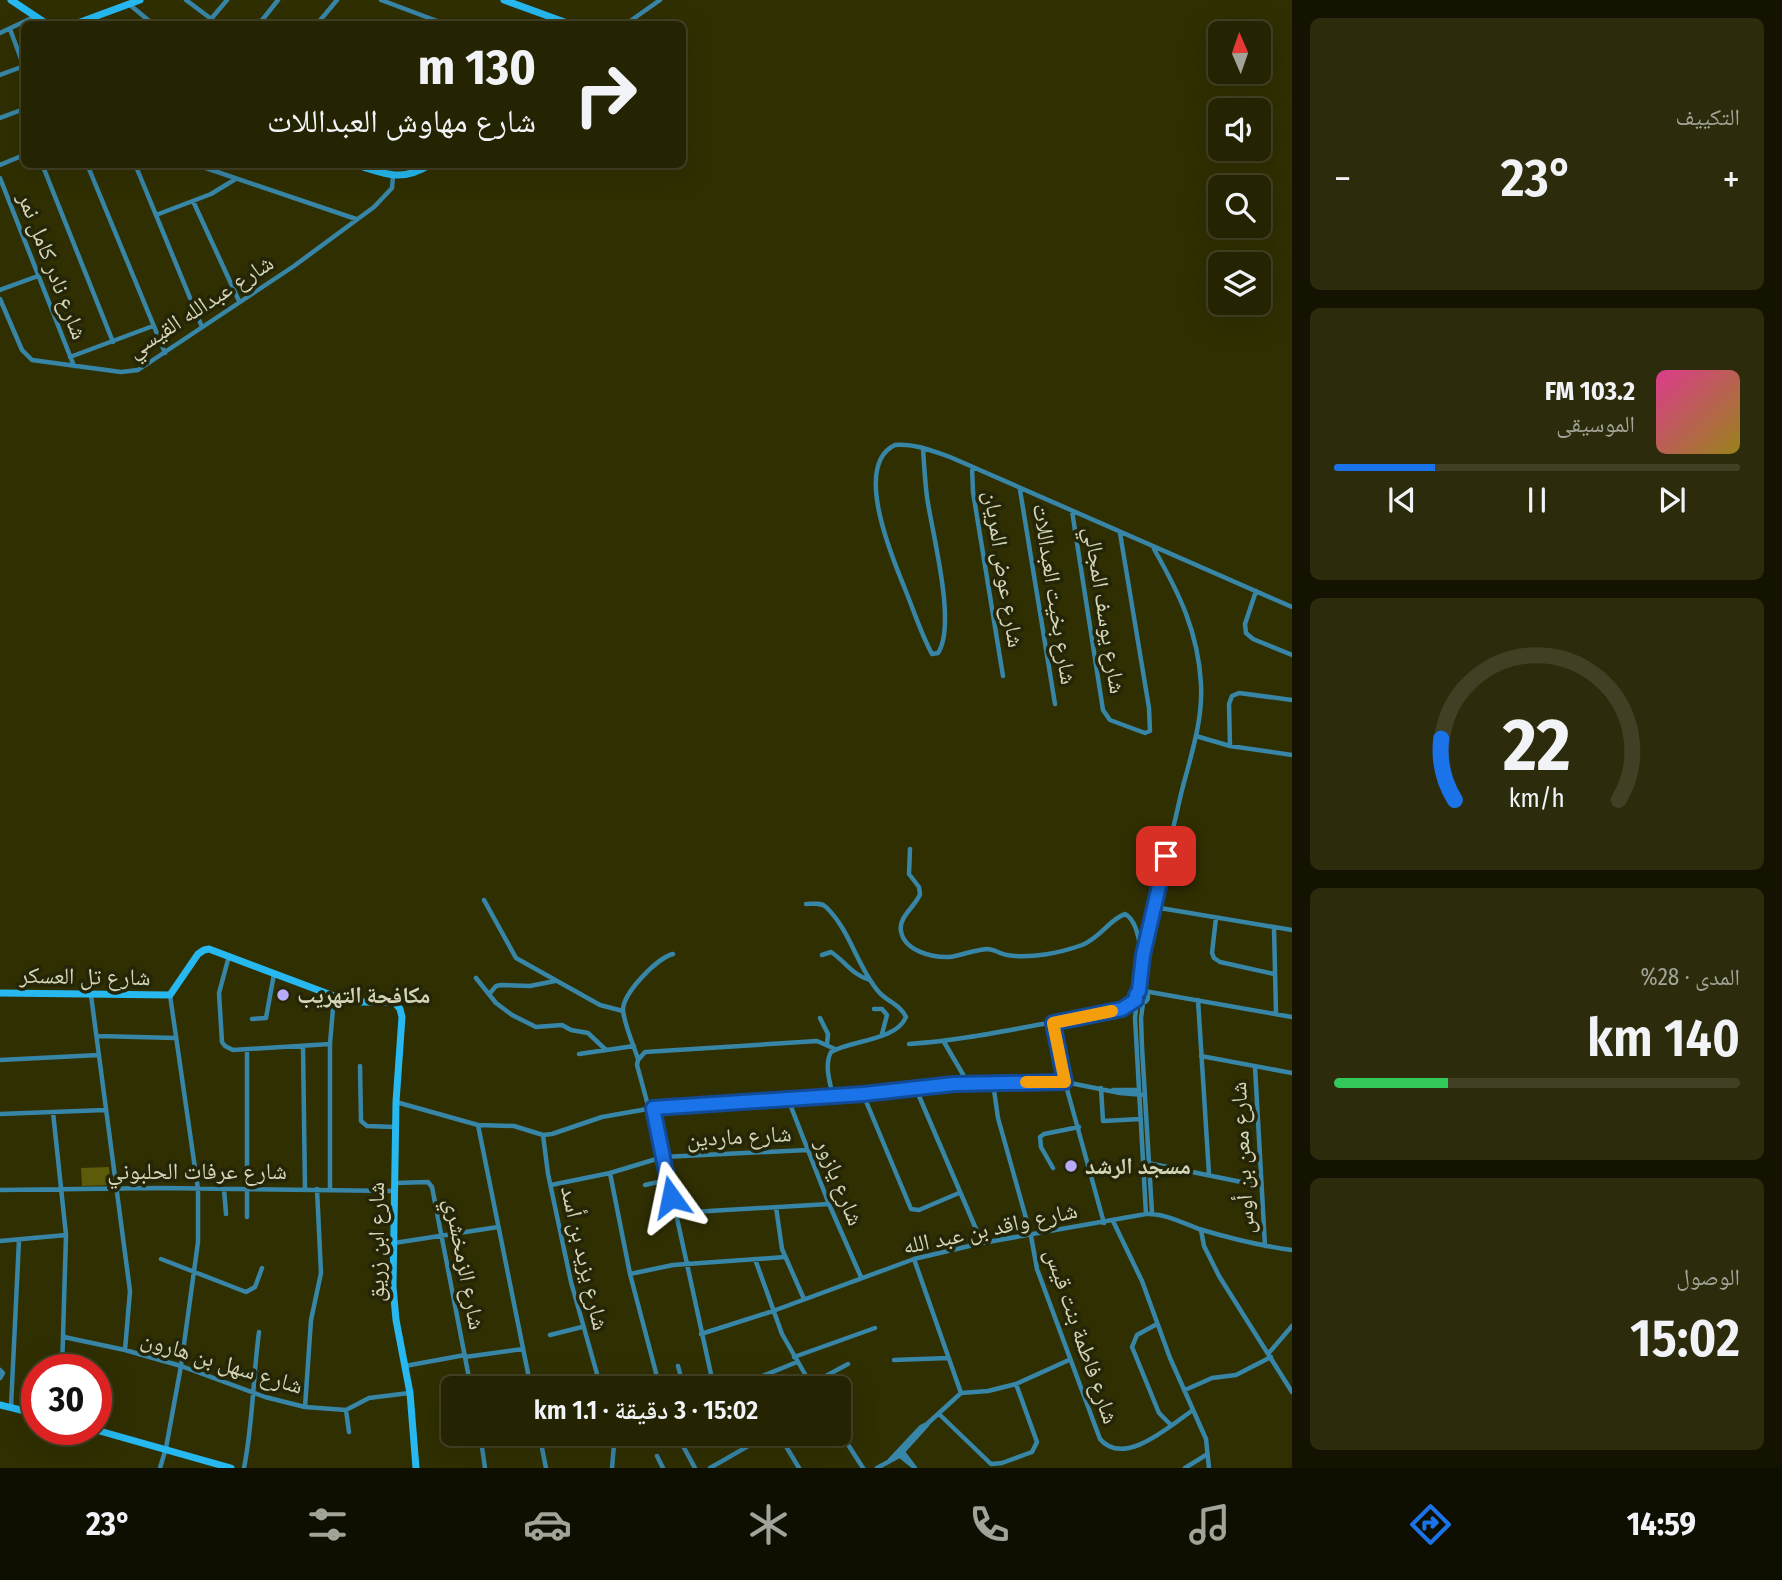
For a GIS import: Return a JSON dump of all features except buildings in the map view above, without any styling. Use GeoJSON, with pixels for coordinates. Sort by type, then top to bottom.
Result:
{"type":"FeatureCollection","features":[{"type":"Feature","properties":{"kind":"street"},"geometry":{"type":"LineString","coordinates":[[11,0],[42,21]]}},
{"type":"Feature","properties":{"kind":"street"},"geometry":{"type":"LineString","coordinates":[[83,21],[140,0]]}},
{"type":"Feature","properties":{"kind":"street"},"geometry":{"type":"LineString","coordinates":[[186,0],[214,21]]}},
{"type":"Feature","properties":{"kind":"street"},"geometry":{"type":"LineString","coordinates":[[211,19],[227,0]]}},
{"type":"Feature","properties":{"kind":"street"},"geometry":{"type":"LineString","coordinates":[[261,21],[278,0]]}},
{"type":"Feature","properties":{"kind":"street"},"geometry":{"type":"LineString","coordinates":[[320,21],[337,0]]}},
{"type":"Feature","properties":{"kind":"street"},"geometry":{"type":"LineString","coordinates":[[381,0],[437,21]]}},
{"type":"Feature","properties":{"kind":"street"},"geometry":{"type":"LineString","coordinates":[[504,0],[561,21]]}},
{"type":"Feature","properties":{"kind":"street"},"geometry":{"type":"LineString","coordinates":[[630,21],[660,0]]}},
{"type":"Feature","properties":{"kind":"street"},"geometry":{"type":"LineString","coordinates":[[129,4],[149,21]]}},
{"type":"Feature","properties":{"kind":"street"},"geometry":{"type":"LineString","coordinates":[[25,21],[34,16]]}},
{"type":"Feature","properties":{"kind":"street"},"geometry":{"type":"LineString","coordinates":[[0,33],[21,23]]}},
{"type":"Feature","properties":{"kind":"street"},"geometry":{"type":"LineString","coordinates":[[10,29],[21,58]]}},
{"type":"Feature","properties":{"kind":"street"},"geometry":{"type":"LineString","coordinates":[[0,75],[21,67]]}},
{"type":"Feature","properties":{"kind":"street"},"geometry":{"type":"LineString","coordinates":[[0,118],[21,110]]}},
{"type":"Feature","properties":{"kind":"street"},"geometry":{"type":"LineString","coordinates":[[0,165],[21,156]]}},
{"type":"Feature","properties":{"kind":"street"},"geometry":{"type":"LineString","coordinates":[[44,168],[113,342]]}},
{"type":"Feature","properties":{"kind":"street"},"geometry":{"type":"LineString","coordinates":[[89,168],[165,353]]}},
{"type":"Feature","properties":{"kind":"street"},"geometry":{"type":"LineString","coordinates":[[137,168],[202,327]]}},
{"type":"Feature","properties":{"kind":"street"},"geometry":{"type":"LineString","coordinates":[[205,168],[356,219]]}},
{"type":"Feature","properties":{"kind":"street"},"geometry":{"type":"LineString","coordinates":[[366,168],[393,177],[415,174],[425,168]]}},
{"type":"Feature","properties":{"kind":"street","name":"شارع عبدالله القيسي"},"geometry":{"type":"LineString","coordinates":[[0,299],[24,354],[37,361],[74,367],[133,371],[143,368],[294,266],[356,219],[388,194],[392,188],[393,177]]}},
{"type":"Feature","properties":{"kind":"street","name":"شارع نادر كامل نمر"},"geometry":{"type":"LineString","coordinates":[[0,178],[74,367]]}},
{"type":"Feature","properties":{"kind":"street"},"geometry":{"type":"LineString","coordinates":[[156,215],[217,191],[235,179]]}},
{"type":"Feature","properties":{"kind":"street"},"geometry":{"type":"LineString","coordinates":[[194,201],[239,301]]}},
{"type":"Feature","properties":{"kind":"street"},"geometry":{"type":"LineString","coordinates":[[0,290],[38,276]]}},
{"type":"Feature","properties":{"kind":"street"},"geometry":{"type":"LineString","coordinates":[[71,357],[153,326]]}},
{"type":"Feature","properties":{"kind":"street"},"geometry":{"type":"LineString","coordinates":[[923,449],[927,499],[944,606],[943,640],[940,652],[935,655],[930,651],[921,631],[881,524],[876,491],[882,456],[895,445],[907,444],[923,449],[972,467],[1292,607]]}},
{"type":"Feature","properties":{"kind":"street","name":"شارع عوض المريان"},"geometry":{"type":"LineString","coordinates":[[972,467],[1003,676]]}},
{"type":"Feature","properties":{"kind":"street","name":"شارع بخيت العبداللات"},"geometry":{"type":"LineString","coordinates":[[1020,489],[1055,704]]}},
{"type":"Feature","properties":{"kind":"street","name":"شارع يوسف المجالي"},"geometry":{"type":"LineString","coordinates":[[1072,511],[1103,710],[1111,720],[1145,733],[1151,727],[1149,708],[1120,532]]}},
{"type":"Feature","properties":{"kind":"street"},"geometry":{"type":"LineString","coordinates":[[1148,997],[1142,991],[1143,955],[1196,736],[1200,681],[1193,634],[1177,588],[1154,548]]}},
{"type":"Feature","properties":{"kind":"street"},"geometry":{"type":"LineString","coordinates":[[1256,591],[1245,624],[1246,634],[1292,655]]}},
{"type":"Feature","properties":{"kind":"street"},"geometry":{"type":"LineString","coordinates":[[1230,746],[1229,704],[1232,696],[1239,693],[1292,700]]}},
{"type":"Feature","properties":{"kind":"street"},"geometry":{"type":"LineString","coordinates":[[1196,736],[1230,746],[1292,755]]}},
{"type":"Feature","properties":{"kind":"street"},"geometry":{"type":"LineString","coordinates":[[910,849],[909,874],[920,889],[920,894],[902,923],[901,931],[907,943],[919,952],[942,957],[989,949],[1009,955],[1051,953],[1094,940],[1125,914],[1134,922],[1143,955]]}},
{"type":"Feature","properties":{"kind":"street"},"geometry":{"type":"LineString","coordinates":[[484,900],[516,958],[600,1005],[623,1011]]}},
{"type":"Feature","properties":{"kind":"street"},"geometry":{"type":"LineString","coordinates":[[806,904],[818,903],[825,906],[844,931],[871,981],[906,1017],[900,1026],[882,1035],[835,1049],[828,1058],[833,1097]]}},
{"type":"Feature","properties":{"kind":"street"},"geometry":{"type":"LineString","coordinates":[[1154,907],[1292,930]]}},
{"type":"Feature","properties":{"kind":"street"},"geometry":{"type":"LineString","coordinates":[[1216,918],[1212,953],[1214,958],[1220,962],[1274,974]]}},
{"type":"Feature","properties":{"kind":"street"},"geometry":{"type":"LineString","coordinates":[[1274,928],[1276,1013]]}},
{"type":"Feature","properties":{"kind":"street"},"geometry":{"type":"LineString","coordinates":[[160,1468],[181,1366],[198,1242],[198,1189],[170,995],[204,950],[209,949],[229,956],[334,996],[330,1044],[330,1190]]}},
{"type":"Feature","properties":{"kind":"street"},"geometry":{"type":"LineString","coordinates":[[822,955],[831,952],[855,974],[871,981]]}},
{"type":"Feature","properties":{"kind":"street"},"geometry":{"type":"LineString","coordinates":[[673,954],[649,968],[625,1002],[623,1011],[663,1157],[711,1376]]}},
{"type":"Feature","properties":{"kind":"street"},"geometry":{"type":"LineString","coordinates":[[229,956],[219,993],[222,1042],[228,1048],[330,1044]]}},
{"type":"Feature","properties":{"kind":"street"},"geometry":{"type":"LineString","coordinates":[[251,1019],[266,1018],[275,973]]}},
{"type":"Feature","properties":{"kind":"street"},"geometry":{"type":"LineString","coordinates":[[476,978],[504,1009],[527,1023],[537,1027],[562,1025],[571,1030],[588,1033],[606,1050]]}},
{"type":"Feature","properties":{"kind":"street"},"geometry":{"type":"LineString","coordinates":[[489,993],[501,985],[530,986],[556,981]]}},
{"type":"Feature","properties":{"kind":"street"},"geometry":{"type":"LineString","coordinates":[[1292,1017],[1142,991],[1136,995],[1139,1001],[1135,1018],[1149,1213],[1201,1230],[1292,1250]]}},
{"type":"Feature","properties":{"kind":"street","name":"شارع تل العسكر"},"geometry":{"type":"LineString","coordinates":[[0,993],[170,995]]}},
{"type":"Feature","properties":{"kind":"street"},"geometry":{"type":"LineString","coordinates":[[909,1044],[944,1042],[1053,1023],[1122,1009],[1161,994]]}},
{"type":"Feature","properties":{"kind":"street"},"geometry":{"type":"LineString","coordinates":[[91,995],[130,1291],[125,1350]]}},
{"type":"Feature","properties":{"kind":"street","name":"شارع ابن زريق"},"geometry":{"type":"LineString","coordinates":[[334,996],[361,1002],[394,1002],[402,1014],[395,1127],[393,1243],[396,1320],[410,1393],[416,1468]]}},
{"type":"Feature","properties":{"kind":"street"},"geometry":{"type":"LineString","coordinates":[[1198,1000],[1209,1174]]}},
{"type":"Feature","properties":{"kind":"street"},"geometry":{"type":"LineString","coordinates":[[874,1009],[881,1009],[887,1016],[882,1035]]}},
{"type":"Feature","properties":{"kind":"street"},"geometry":{"type":"LineString","coordinates":[[820,1018],[828,1034],[827,1044]]}},
{"type":"Feature","properties":{"kind":"street"},"geometry":{"type":"LineString","coordinates":[[1053,1023],[1065,1082],[1104,1223]]}},
{"type":"Feature","properties":{"kind":"street"},"geometry":{"type":"LineString","coordinates":[[97,1036],[176,1038]]}},
{"type":"Feature","properties":{"kind":"street"},"geometry":{"type":"LineString","coordinates":[[638,1060],[645,1052],[817,1041],[835,1049]]}},
{"type":"Feature","properties":{"kind":"street"},"geometry":{"type":"LineString","coordinates":[[944,1042],[968,1084]]}},
{"type":"Feature","properties":{"kind":"street"},"geometry":{"type":"LineString","coordinates":[[303,1046],[306,1189]]}},
{"type":"Feature","properties":{"kind":"street"},"geometry":{"type":"LineString","coordinates":[[579,1054],[634,1046]]}},
{"type":"Feature","properties":{"kind":"street"},"geometry":{"type":"LineString","coordinates":[[247,1049],[247,1217]]}},
{"type":"Feature","properties":{"kind":"street"},"geometry":{"type":"LineString","coordinates":[[0,1060],[99,1055]]}},
{"type":"Feature","properties":{"kind":"street"},"geometry":{"type":"LineString","coordinates":[[1201,1056],[1292,1073]]}},
{"type":"Feature","properties":{"kind":"street"},"geometry":{"type":"LineString","coordinates":[[360,1066],[361,1121],[367,1126],[395,1127]]}},
{"type":"Feature","properties":{"kind":"street","name":"شارع معن بن أوس"},"geometry":{"type":"LineString","coordinates":[[1255,1067],[1265,1246]]}},
{"type":"Feature","properties":{"kind":"street"},"geometry":{"type":"LineString","coordinates":[[396,1102],[478,1125],[514,1126],[543,1135],[602,1117],[651,1109],[833,1097],[968,1084],[1065,1082],[1141,1092]]}},
{"type":"Feature","properties":{"kind":"street","name":"شارع فاطمة بنت قيس"},"geometry":{"type":"LineString","coordinates":[[993,1083],[998,1118],[1031,1236],[1037,1269],[1100,1439],[1109,1449],[1119,1451],[1146,1443],[1171,1425]]}},
{"type":"Feature","properties":{"kind":"street"},"geometry":{"type":"LineString","coordinates":[[1101,1088],[1103,1121],[1140,1119]]}},
{"type":"Feature","properties":{"kind":"street"},"geometry":{"type":"LineString","coordinates":[[916,1089],[982,1243]]}},
{"type":"Feature","properties":{"kind":"street"},"geometry":{"type":"LineString","coordinates":[[1141,1092],[1140,1119],[1146,1163]]}},
{"type":"Feature","properties":{"kind":"street"},"geometry":{"type":"LineString","coordinates":[[863,1094],[911,1208],[919,1210],[959,1193]]}},
{"type":"Feature","properties":{"kind":"street","name":"شارع يازور"},"geometry":{"type":"LineString","coordinates":[[788,1099],[861,1277]]}},
{"type":"Feature","properties":{"kind":"street"},"geometry":{"type":"LineString","coordinates":[[0,1114],[106,1110]]}},
{"type":"Feature","properties":{"kind":"street"},"geometry":{"type":"LineString","coordinates":[[52,1112],[63,1189],[66,1236],[63,1354]]}},
{"type":"Feature","properties":{"kind":"street"},"geometry":{"type":"LineString","coordinates":[[478,1125],[529,1376]]}},
{"type":"Feature","properties":{"kind":"street"},"geometry":{"type":"LineString","coordinates":[[1053,1168],[1041,1147],[1040,1137],[1079,1127]]}},
{"type":"Feature","properties":{"kind":"street","name":"شارع يزيد بن أسد"},"geometry":{"type":"LineString","coordinates":[[543,1135],[551,1185],[582,1327],[597,1376]]}},
{"type":"Feature","properties":{"kind":"street","name":"شارع ماردين"},"geometry":{"type":"LineString","coordinates":[[551,1185],[610,1173],[663,1157],[807,1150]]}},
{"type":"Feature","properties":{"kind":"street"},"geometry":{"type":"LineString","coordinates":[[1146,1163],[1261,1185]]}},
{"type":"Feature","properties":{"kind":"street"},"geometry":{"type":"LineString","coordinates":[[610,1173],[631,1275],[657,1376]]}},
{"type":"Feature","properties":{"kind":"street","name":"شارع الزمخشري"},"geometry":{"type":"LineString","coordinates":[[395,1187],[419,1180],[429,1183],[469,1376]]}},
{"type":"Feature","properties":{"kind":"street"},"geometry":{"type":"LineString","coordinates":[[645,1185],[667,1180]]}},
{"type":"Feature","properties":{"kind":"street","name":"شارع عرفات الحلبوني"},"geometry":{"type":"LineString","coordinates":[[0,1190],[330,1190],[395,1187]]}},
{"type":"Feature","properties":{"kind":"street"},"geometry":{"type":"LineString","coordinates":[[224,1189],[226,1214]]}},
{"type":"Feature","properties":{"kind":"street"},"geometry":{"type":"LineString","coordinates":[[305,1407],[311,1320],[321,1273],[317,1189]]}},
{"type":"Feature","properties":{"kind":"street"},"geometry":{"type":"LineString","coordinates":[[675,1213],[829,1204]]}},
{"type":"Feature","properties":{"kind":"street"},"geometry":{"type":"LineString","coordinates":[[776,1207],[785,1257],[804,1299]]}},
{"type":"Feature","properties":{"kind":"street","name":"شارع واقد بن عبد الله"},"geometry":{"type":"LineString","coordinates":[[701,1334],[773,1311],[914,1259],[982,1243],[1149,1213]]}},
{"type":"Feature","properties":{"kind":"street"},"geometry":{"type":"LineString","coordinates":[[1114,1221],[1142,1281],[1157,1324],[1206,1439],[1209,1468]]}},
{"type":"Feature","properties":{"kind":"street"},"geometry":{"type":"LineString","coordinates":[[393,1243],[498,1227]]}},
{"type":"Feature","properties":{"kind":"street"},"geometry":{"type":"LineString","coordinates":[[1201,1230],[1204,1247],[1214,1266],[1292,1392]]}},
{"type":"Feature","properties":{"kind":"street"},"geometry":{"type":"LineString","coordinates":[[0,1241],[66,1236]]}},
{"type":"Feature","properties":{"kind":"street"},"geometry":{"type":"LineString","coordinates":[[11,1407],[19,1240]]}},
{"type":"Feature","properties":{"kind":"street"},"geometry":{"type":"LineString","coordinates":[[631,1275],[687,1263],[785,1257]]}},
{"type":"Feature","properties":{"kind":"street"},"geometry":{"type":"LineString","coordinates":[[161,1259],[246,1292],[255,1287],[262,1268]]}},
{"type":"Feature","properties":{"kind":"street"},"geometry":{"type":"LineString","coordinates":[[755,1259],[773,1311],[795,1360],[805,1376]]}},
{"type":"Feature","properties":{"kind":"street"},"geometry":{"type":"LineString","coordinates":[[914,1259],[961,1393]]}},
{"type":"Feature","properties":{"kind":"street"},"geometry":{"type":"LineString","coordinates":[[1157,1324],[1137,1335],[1132,1347],[1159,1413],[1171,1425],[1193,1410]]}},
{"type":"Feature","properties":{"kind":"street"},"geometry":{"type":"LineString","coordinates":[[1185,1390],[1212,1378],[1236,1375],[1269,1355],[1292,1326]]}},
{"type":"Feature","properties":{"kind":"street"},"geometry":{"type":"LineString","coordinates":[[550,1335],[582,1327]]}},
{"type":"Feature","properties":{"kind":"street"},"geometry":{"type":"LineString","coordinates":[[760,1376],[875,1328]]}},
{"type":"Feature","properties":{"kind":"street"},"geometry":{"type":"LineString","coordinates":[[244,1468],[259,1332]]}},
{"type":"Feature","properties":{"kind":"street","name":"شارع سهل بن هارون"},"geometry":{"type":"LineString","coordinates":[[64,1337],[181,1366],[254,1393],[305,1407],[346,1410],[369,1398],[410,1393]]}},
{"type":"Feature","properties":{"kind":"street"},"geometry":{"type":"LineString","coordinates":[[405,1367],[523,1349]]}},
{"type":"Feature","properties":{"kind":"street"},"geometry":{"type":"LineString","coordinates":[[894,1360],[948,1358]]}},
{"type":"Feature","properties":{"kind":"street"},"geometry":{"type":"LineString","coordinates":[[877,1468],[899,1452],[921,1427],[961,1393],[988,1391],[1016,1384],[1070,1360]]}},
{"type":"Feature","properties":{"kind":"street"},"geometry":{"type":"LineString","coordinates":[[828,1376],[848,1364]]}},
{"type":"Feature","properties":{"kind":"street"},"geometry":{"type":"LineString","coordinates":[[678,1366],[681,1376]]}},
{"type":"Feature","properties":{"kind":"street"},"geometry":{"type":"LineString","coordinates":[[0,1370],[3,1373],[0,1378]]}},
{"type":"Feature","properties":{"kind":"street"},"geometry":{"type":"LineString","coordinates":[[939,1414],[990,1464],[1002,1463],[1032,1452],[1037,1442],[1016,1384]]}},
{"type":"Feature","properties":{"kind":"street"},"geometry":{"type":"LineString","coordinates":[[0,1405],[21,1410]]}},
{"type":"Feature","properties":{"kind":"street"},"geometry":{"type":"LineString","coordinates":[[346,1410],[349,1432]]}},
{"type":"Feature","properties":{"kind":"street"},"geometry":{"type":"LineString","coordinates":[[112,1434],[231,1468]]}},
{"type":"Feature","properties":{"kind":"street"},"geometry":{"type":"LineString","coordinates":[[482,1446],[485,1468]]}},
{"type":"Feature","properties":{"kind":"street"},"geometry":{"type":"LineString","coordinates":[[542,1446],[546,1468]]}},
{"type":"Feature","properties":{"kind":"street"},"geometry":{"type":"LineString","coordinates":[[612,1468],[614,1446]]}},
{"type":"Feature","properties":{"kind":"street"},"geometry":{"type":"LineString","coordinates":[[683,1446],[695,1468]]}},
{"type":"Feature","properties":{"kind":"street"},"geometry":{"type":"LineString","coordinates":[[710,1468],[748,1446]]}},
{"type":"Feature","properties":{"kind":"street"},"geometry":{"type":"LineString","coordinates":[[786,1446],[799,1468]]}},
{"type":"Feature","properties":{"kind":"street"},"geometry":{"type":"LineString","coordinates":[[849,1446],[863,1468]]}},
{"type":"Feature","properties":{"kind":"street"},"geometry":{"type":"LineString","coordinates":[[899,1452],[915,1468]]}},
{"type":"Feature","properties":{"kind":"street"},"geometry":{"type":"LineString","coordinates":[[1185,1468],[1206,1454]]}},
{"type":"Feature","properties":{"kind":"street"},"geometry":{"type":"LineString","coordinates":[[657,1456],[663,1468]]}},
{"type":"Feature","properties":{"kind":"shaded area"},"geometry":{"type":"Polygon","coordinates":[[[109,1167],[110,1185],[82,1186],[81,1168],[109,1167]]]}},
{"type":"Feature","properties":{"kind":"slow traffic"},"geometry":{"type":"LineString","coordinates":[[1026,1082],[1065,1082],[1053,1023],[1112,1011]]}},
{"type":"Feature","properties":{"kind":"place","name":"مكافحة التهريب"},"geometry":{"type":"Point","coordinates":[283,995]}},
{"type":"Feature","properties":{"kind":"place","name":"مسجد الرشد"},"geometry":{"type":"Point","coordinates":[1071,1166]}},
{"type":"Feature","properties":{"kind":"route"},"geometry":{"type":"LineString","coordinates":[[671,1197],[653,1108],[833,1097],[954,1084],[1065,1082],[1053,1023],[1122,1009],[1136,1000],[1143,955],[1166,856]]}}]}
